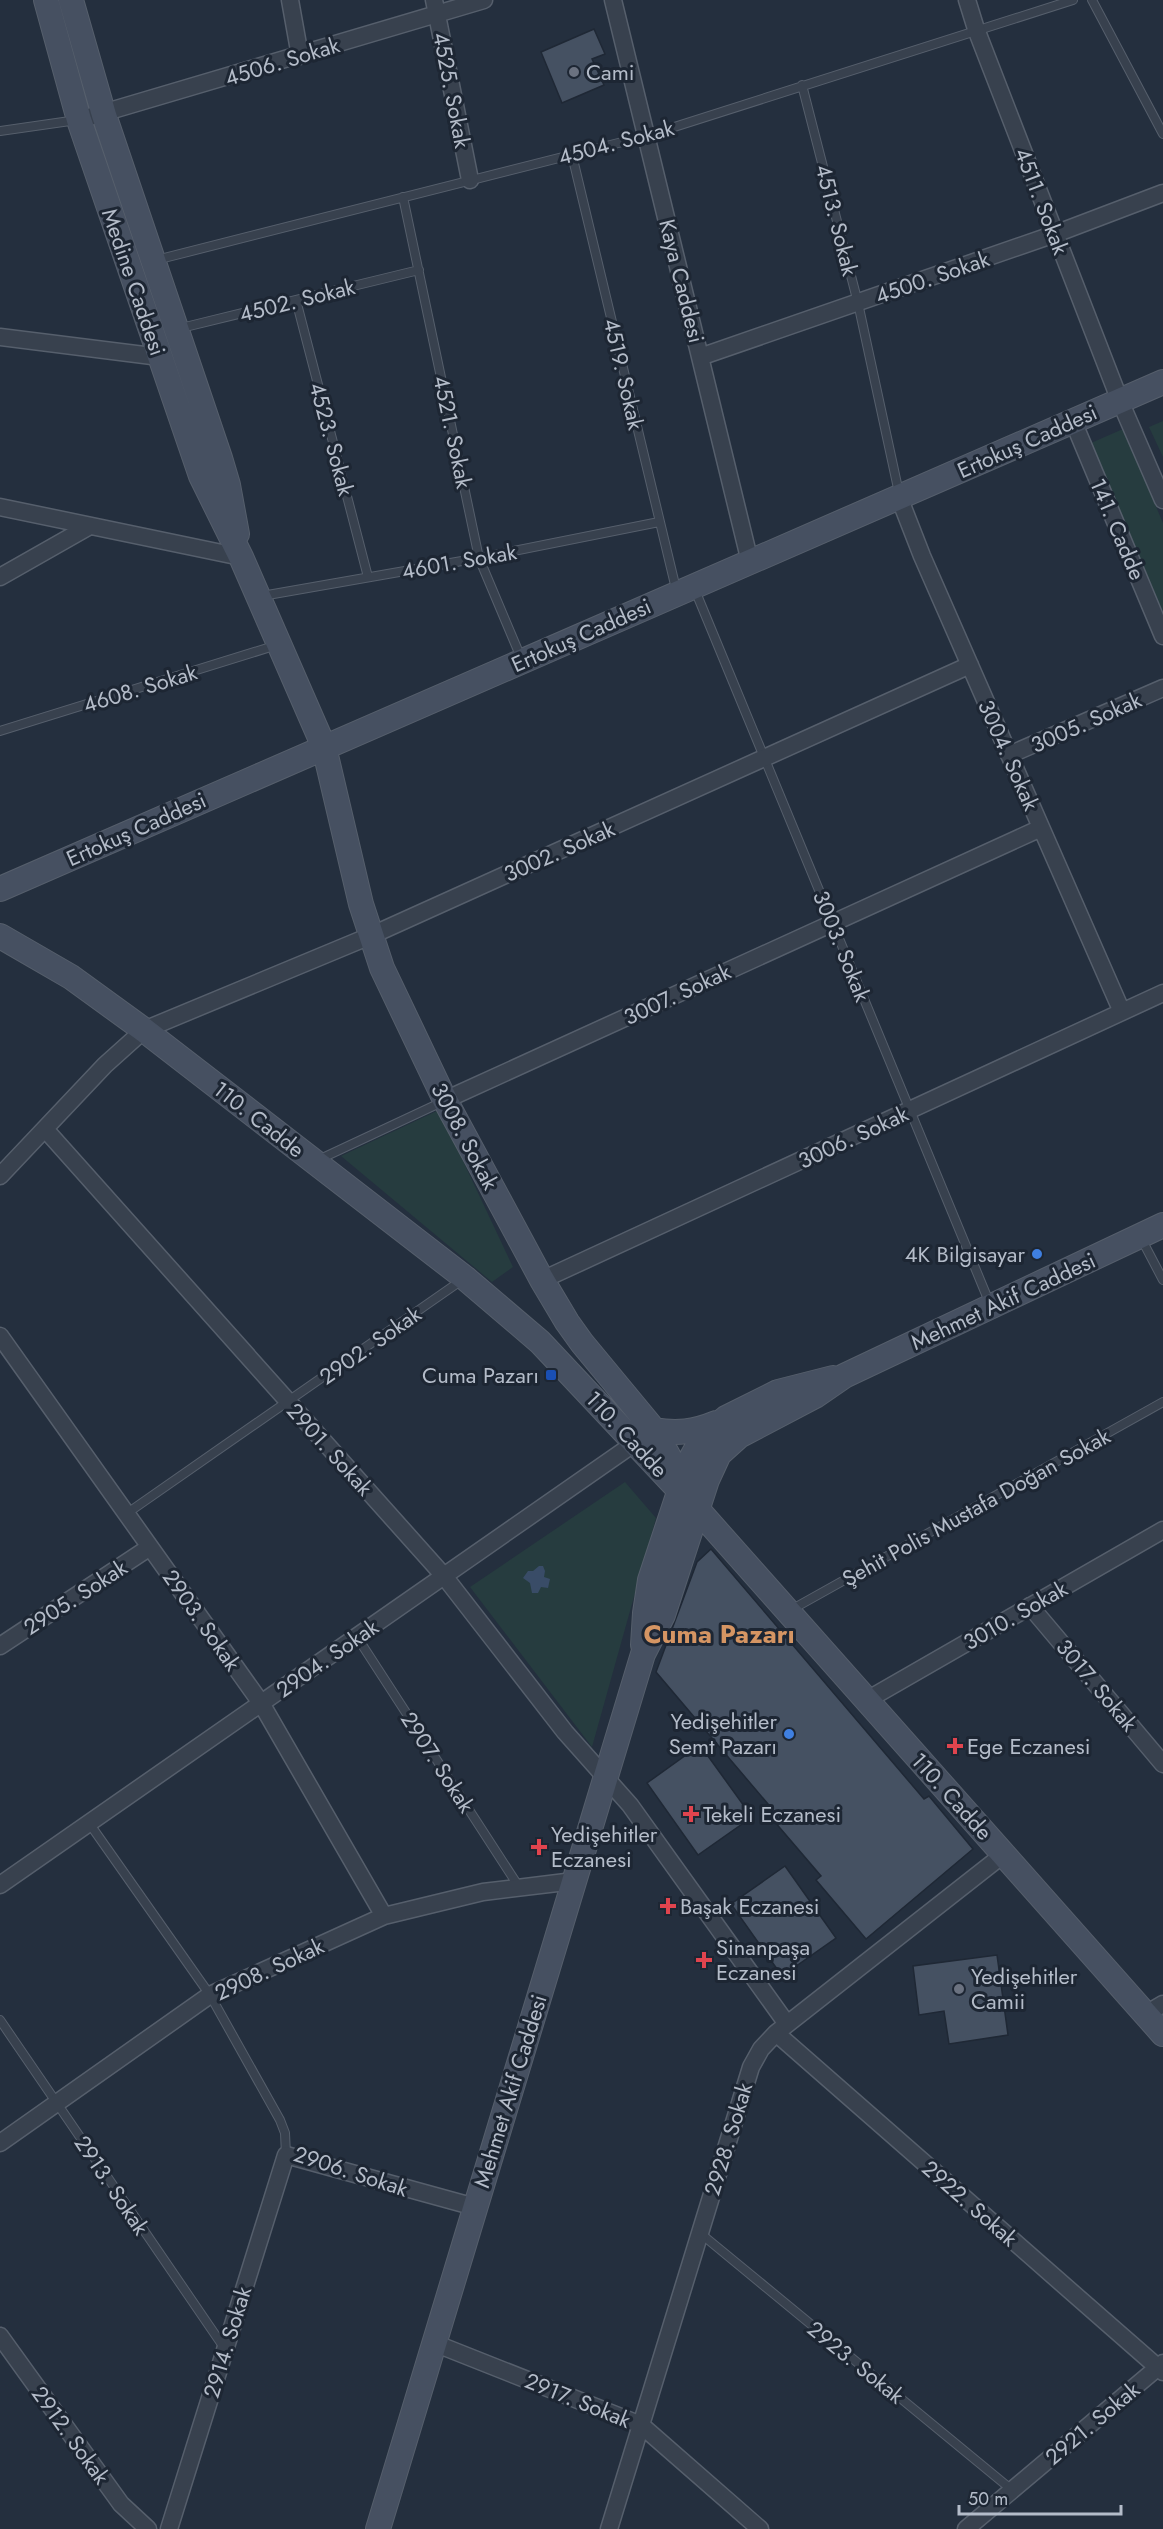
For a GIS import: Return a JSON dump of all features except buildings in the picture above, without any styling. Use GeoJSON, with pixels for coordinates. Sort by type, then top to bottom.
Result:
{"type":"FeatureCollection","features":[{"type":"Feature","properties":{"kind":"street","name":"Medine Caddesi"},"geometry":{"type":"LineString","coordinates":[[46,0],[79,120],[201,476],[241,557],[324,747]]}},
{"type":"Feature","properties":{"kind":"street","name":"Medine Caddesi"},"geometry":{"type":"LineString","coordinates":[[71,0],[104,115],[228,486],[241,557]]}},
{"type":"Feature","properties":{"kind":"street"},"geometry":{"type":"LineString","coordinates":[[290,0],[300,56]]}},
{"type":"Feature","properties":{"kind":"street","name":"4506. Sokak"},"geometry":{"type":"LineString","coordinates":[[79,120],[104,115],[300,56],[436,7],[484,0]]}},
{"type":"Feature","properties":{"kind":"street","name":"Kaya Caddesi"},"geometry":{"type":"LineString","coordinates":[[613,0],[750,562]]}},
{"type":"Feature","properties":{"kind":"street","name":"4511. Sokak"},"geometry":{"type":"LineString","coordinates":[[967,0],[976,30],[1120,401]]}},
{"type":"Feature","properties":{"kind":"street","name":"4525. Sokak"},"geometry":{"type":"LineString","coordinates":[[436,7],[470,180]]}},
{"type":"Feature","properties":{"kind":"street","name":"4500. Sokak"},"geometry":{"type":"LineString","coordinates":[[700,357],[1055,234],[1163,193]]}},
{"type":"Feature","properties":{"kind":"street"},"geometry":{"type":"LineString","coordinates":[[0,337],[160,357]]}},
{"type":"Feature","properties":{"kind":"street","name":"Ertokuş Caddesi"},"geometry":{"type":"LineString","coordinates":[[0,888],[1163,382]]}},
{"type":"Feature","properties":{"kind":"street"},"geometry":{"type":"LineString","coordinates":[[1120,401],[1163,500]]}},
{"type":"Feature","properties":{"kind":"street","name":"141. Cadde"},"geometry":{"type":"LineString","coordinates":[[1073,421],[1163,636]]}},
{"type":"Feature","properties":{"kind":"street","name":"3004. Sokak"},"geometry":{"type":"LineString","coordinates":[[899,497],[922,556],[1122,1012]]}},
{"type":"Feature","properties":{"kind":"street"},"geometry":{"type":"LineString","coordinates":[[0,507],[241,557]]}},
{"type":"Feature","properties":{"kind":"street"},"geometry":{"type":"LineString","coordinates":[[0,577],[88,527]]}},
{"type":"Feature","properties":{"kind":"street","name":"3002. Sokak"},"geometry":{"type":"LineString","coordinates":[[0,1176],[105,1065],[144,1030],[370,936],[970,665]]}},
{"type":"Feature","properties":{"kind":"street","name":"3005. Sokak"},"geometry":{"type":"LineString","coordinates":[[1009,755],[1163,688]]}},
{"type":"Feature","properties":{"kind":"street","name":"3008. Sokak"},"geometry":{"type":"LineString","coordinates":[[324,747],[370,936],[400,1009],[445,1100],[542,1280],[567,1322],[645,1437]]}},
{"type":"Feature","properties":{"kind":"street","name":"3007. Sokak"},"geometry":{"type":"LineString","coordinates":[[445,1100],[1041,828]]}},
{"type":"Feature","properties":{"kind":"street","name":"110. Cadde"},"geometry":{"type":"LineString","coordinates":[[0,936],[72,977],[465,1278],[645,1437],[679,1490],[1004,1854],[1154,2009],[1163,2034]]}},
{"type":"Feature","properties":{"kind":"street","name":"3006. Sokak"},"geometry":{"type":"LineString","coordinates":[[542,1280],[1163,993]]}},
{"type":"Feature","properties":{"kind":"street","name":"2901. Sokak"},"geometry":{"type":"LineString","coordinates":[[45,1128],[444,1576],[565,1732],[606,1777]]}},
{"type":"Feature","properties":{"kind":"street","name":"Mehmet Akif Caddesi"},"geometry":{"type":"LineString","coordinates":[[378,2529],[643,1654],[663,1615],[719,1454],[729,1443],[815,1396],[843,1376],[1163,1225]]}},
{"type":"Feature","properties":{"kind":"street","name":"2903. Sokak"},"geometry":{"type":"LineString","coordinates":[[0,1336],[261,1703],[384,1916]]}},
{"type":"Feature","properties":{"kind":"street","name":"Mehmet Akif Caddesi"},"geometry":{"type":"LineString","coordinates":[[643,1654],[645,1612],[650,1580],[695,1448],[712,1428],[726,1418],[778,1392],[843,1376]]}},
{"type":"Feature","properties":{"kind":"street"},"geometry":{"type":"LineString","coordinates":[[645,1437],[689,1432],[726,1418]]}},
{"type":"Feature","properties":{"kind":"street","name":"2904. Sokak"},"geometry":{"type":"LineString","coordinates":[[0,1885],[645,1437]]}},
{"type":"Feature","properties":{"kind":"street","name":"3010. Sokak"},"geometry":{"type":"LineString","coordinates":[[867,1700],[1163,1530]]}},
{"type":"Feature","properties":{"kind":"street","name":"2905. Sokak"},"geometry":{"type":"LineString","coordinates":[[0,1646],[150,1548]]}},
{"type":"Feature","properties":{"kind":"street","name":"3017. Sokak"},"geometry":{"type":"LineString","coordinates":[[1030,1606],[1163,1764]]}},
{"type":"Feature","properties":{"kind":"street","name":"2922. Sokak"},"geometry":{"type":"LineString","coordinates":[[606,1777],[654,1837],[781,2029],[1161,2368]]}},
{"type":"Feature","properties":{"kind":"street","name":"2928. Sokak"},"geometry":{"type":"LineString","coordinates":[[609,2529],[751,2067],[761,2049],[781,2029],[1004,1854]]}},
{"type":"Feature","properties":{"kind":"street","name":"2908. Sokak"},"geometry":{"type":"LineString","coordinates":[[0,2143],[210,1995],[384,1916],[449,1898],[574,1881]]}},
{"type":"Feature","properties":{"kind":"street","name":"2906. Sokak"},"geometry":{"type":"LineString","coordinates":[[286,2155],[475,2207]]}},
{"type":"Feature","properties":{"kind":"street","name":"2914. Sokak"},"geometry":{"type":"LineString","coordinates":[[169,2529],[286,2155]]}},
{"type":"Feature","properties":{"kind":"street","name":"2912. Sokak"},"geometry":{"type":"LineString","coordinates":[[0,2336],[121,2504],[148,2529]]}},
{"type":"Feature","properties":{"kind":"street","name":"2917. Sokak"},"geometry":{"type":"LineString","coordinates":[[434,2343],[640,2425],[760,2529]]}},
{"type":"Feature","properties":{"kind":"street","name":"2921. Sokak"},"geometry":{"type":"LineString","coordinates":[[966,2529],[1161,2368]]}},
{"type":"Feature","properties":{"kind":"lane","name":"4504. Sokak"},"geometry":{"type":"LineString","coordinates":[[153,261],[646,136],[1073,0]]}},
{"type":"Feature","properties":{"kind":"lane"},"geometry":{"type":"LineString","coordinates":[[1092,0],[1163,134]]}},
{"type":"Feature","properties":{"kind":"lane","name":"4513. Sokak"},"geometry":{"type":"LineString","coordinates":[[802,85],[858,303],[899,497]]}},
{"type":"Feature","properties":{"kind":"lane"},"geometry":{"type":"LineString","coordinates":[[0,131],[79,120]]}},
{"type":"Feature","properties":{"kind":"lane","name":"4519. Sokak"},"geometry":{"type":"LineString","coordinates":[[572,155],[659,522],[685,590]]}},
{"type":"Feature","properties":{"kind":"lane","name":"4521. Sokak"},"geometry":{"type":"LineString","coordinates":[[403,197],[479,558],[522,661]]}},
{"type":"Feature","properties":{"kind":"lane","name":"4502. Sokak"},"geometry":{"type":"LineString","coordinates":[[176,330],[419,270]]}},
{"type":"Feature","properties":{"kind":"lane","name":"4523. Sokak"},"geometry":{"type":"LineString","coordinates":[[296,300],[368,577]]}},
{"type":"Feature","properties":{"kind":"lane","name":"4601. Sokak"},"geometry":{"type":"LineString","coordinates":[[258,596],[479,558],[659,522]]}},
{"type":"Feature","properties":{"kind":"lane","name":"3003. Sokak"},"geometry":{"type":"LineString","coordinates":[[685,590],[765,758],[991,1306]]}},
{"type":"Feature","properties":{"kind":"lane","name":"4608. Sokak"},"geometry":{"type":"LineString","coordinates":[[0,731],[279,644]]}},
{"type":"Feature","properties":{"kind":"lane","name":"3007. Sokak"},"geometry":{"type":"LineString","coordinates":[[315,1162],[445,1100]]}},
{"type":"Feature","properties":{"kind":"lane"},"geometry":{"type":"LineString","coordinates":[[1140,1236],[1163,1280]]}},
{"type":"Feature","properties":{"kind":"lane","name":"2902. Sokak"},"geometry":{"type":"LineString","coordinates":[[126,1514],[465,1278]]}},
{"type":"Feature","properties":{"kind":"lane","name":"Şehit Polis Mustafa Doğan Sokak"},"geometry":{"type":"LineString","coordinates":[[789,1611],[1163,1402]]}},
{"type":"Feature","properties":{"kind":"lane","name":"2907. Sokak"},"geometry":{"type":"LineString","coordinates":[[357,1637],[519,1887]]}},
{"type":"Feature","properties":{"kind":"lane","name":"2906. Sokak"},"geometry":{"type":"LineString","coordinates":[[89,1823],[210,1995],[280,2120],[285,2133],[286,2155]]}},
{"type":"Feature","properties":{"kind":"lane","name":"2913. Sokak"},"geometry":{"type":"LineString","coordinates":[[0,2020],[225,2350]]}},
{"type":"Feature","properties":{"kind":"lane","name":"2923. Sokak"},"geometry":{"type":"LineString","coordinates":[[700,2233],[1012,2490]]}},
{"type":"Feature","properties":{"kind":"green space"},"geometry":{"type":"Polygon","coordinates":[[[1163,421],[1163,457],[1149,427],[1163,421]]]}},
{"type":"Feature","properties":{"kind":"green space"},"geometry":{"type":"Polygon","coordinates":[[[1123,429],[1163,523],[1163,612],[1091,443],[1123,429]]]}},
{"type":"Feature","properties":{"kind":"green space"},"geometry":{"type":"Polygon","coordinates":[[[439,1110],[513,1267],[492,1282],[341,1156],[439,1110]]]}},
{"type":"Feature","properties":{"kind":"green space"},"geometry":{"type":"Polygon","coordinates":[[[625,1482],[656,1518],[592,1747],[470,1587],[625,1482]]]}},
{"type":"Feature","properties":{"kind":"water"},"geometry":{"type":"Polygon","coordinates":[[[543,1566],[544,1577],[550,1579],[548,1588],[541,1587],[538,1593],[532,1593],[530,1583],[523,1578],[528,1571],[533,1571],[543,1566]]]}},
{"type":"Feature","properties":{"kind":"place","name":"Cami"},"geometry":{"type":"Point","coordinates":[574,72]}},
{"type":"Feature","properties":{"kind":"place","name":"4K Bilgisayar"},"geometry":{"type":"Point","coordinates":[1037,1254]}},
{"type":"Feature","properties":{"kind":"place","name":"Cuma Pazarı"},"geometry":{"type":"Point","coordinates":[551,1375]}},
{"type":"Feature","properties":{"kind":"place","name":"Yedişehitler Semt Pazarı"},"geometry":{"type":"Point","coordinates":[789,1734]}},
{"type":"Feature","properties":{"kind":"place","name":"Ege Eczanesi"},"geometry":{"type":"Point","coordinates":[955,1746]}},
{"type":"Feature","properties":{"kind":"place","name":"Tekeli Eczanesi"},"geometry":{"type":"Point","coordinates":[691,1814]}},
{"type":"Feature","properties":{"kind":"place","name":"Yedişehitler Eczanesi"},"geometry":{"type":"Point","coordinates":[539,1847]}},
{"type":"Feature","properties":{"kind":"place","name":"Başak Eczanesi"},"geometry":{"type":"Point","coordinates":[668,1906]}},
{"type":"Feature","properties":{"kind":"place","name":"Sinanpaşa Eczanesi"},"geometry":{"type":"Point","coordinates":[704,1960]}},
{"type":"Feature","properties":{"kind":"place","name":"Yedişehitler Camii"},"geometry":{"type":"Point","coordinates":[959,1989]}},
{"type":"Feature","properties":{"kind":"district","name":"Cuma Pazarı"},"geometry":{"type":"Point","coordinates":[719,1634]}}]}
